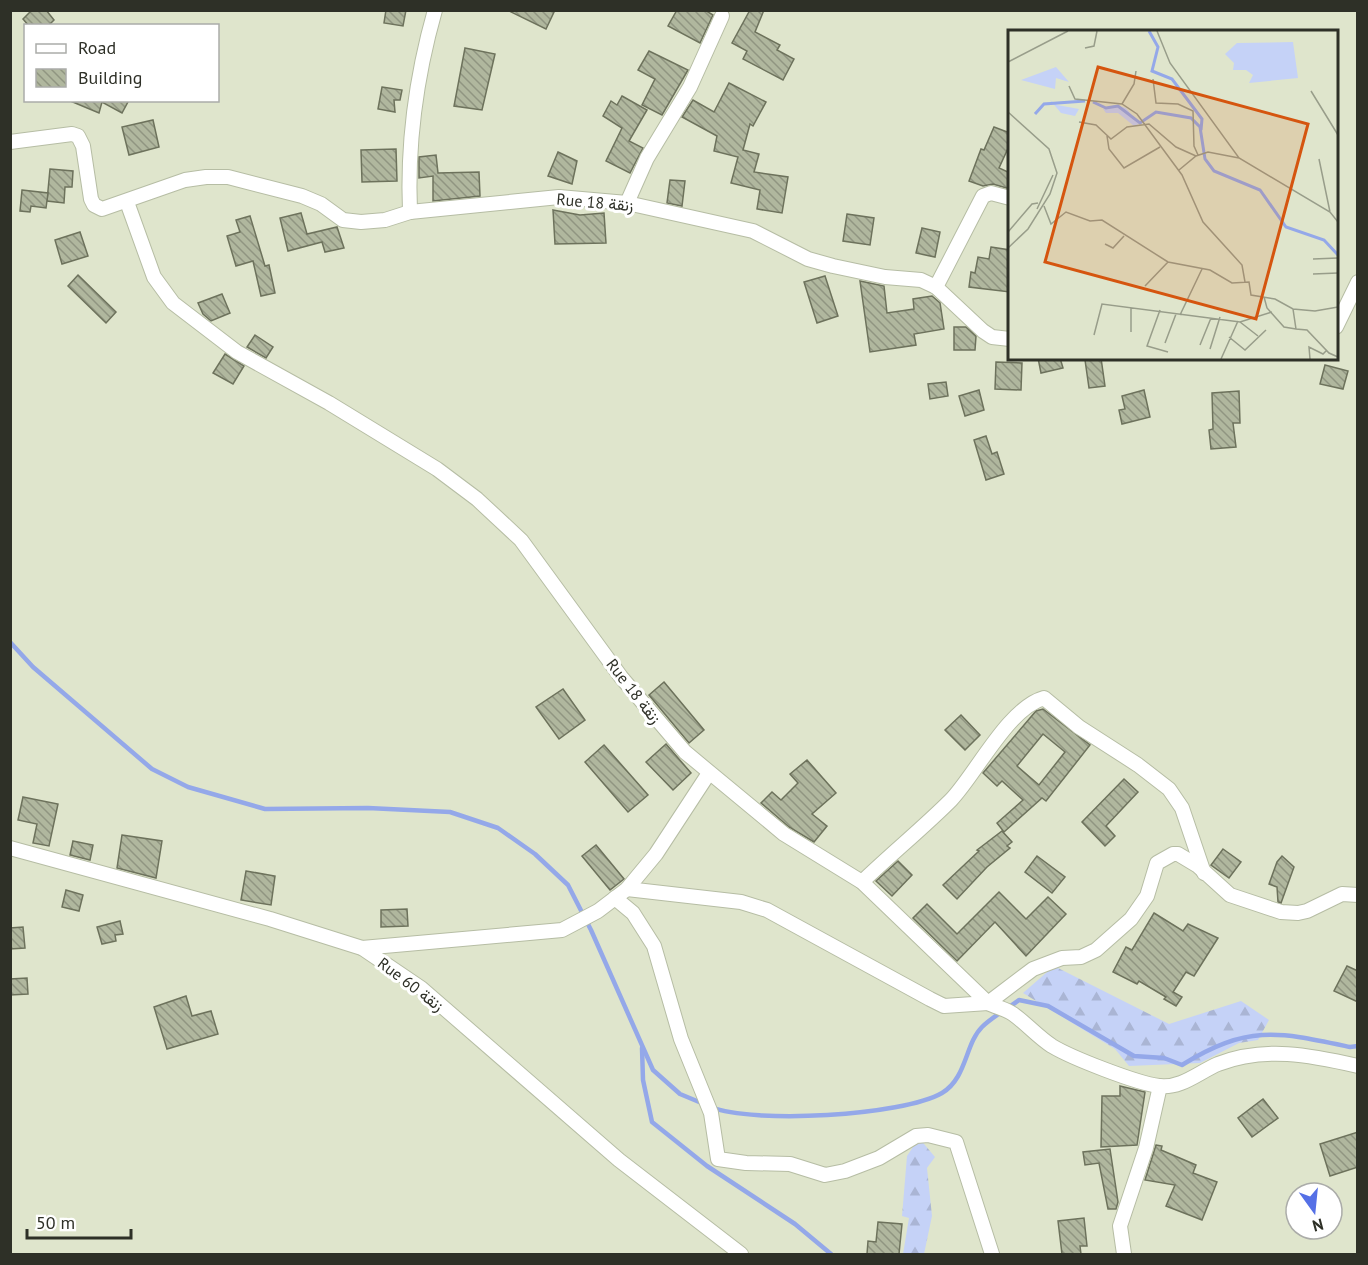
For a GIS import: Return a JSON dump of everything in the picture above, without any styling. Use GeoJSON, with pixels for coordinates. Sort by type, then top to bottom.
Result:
{"type":"FeatureCollection","features":[{"type":"Feature","properties":{"kind":"street"},"geometry":{"type":"LineString","coordinates":[[410,212],[409,178],[415,97],[435,10]]}},
{"type":"Feature","properties":{"kind":"street"},"geometry":{"type":"LineString","coordinates":[[627,203],[647,158],[690,87],[722,16]]}},
{"type":"Feature","properties":{"kind":"street","name":"Rue 18 زنقة"},"geometry":{"type":"LineString","coordinates":[[10,142],[78,136],[83,146],[94,205],[102,209],[185,180],[228,177],[302,196],[321,204],[343,220],[385,220],[410,212],[559,198],[627,203],[753,231],[808,259],[833,266],[885,277],[910,277],[936,286],[983,331],[992,337],[1008,339]]}},
{"type":"Feature","properties":{"kind":"street"},"geometry":{"type":"LineString","coordinates":[[936,286],[982,195],[991,193],[1008,197]]}},
{"type":"Feature","properties":{"kind":"street","name":"Rue 18 زنقة"},"geometry":{"type":"LineString","coordinates":[[127,202],[153,277],[173,303],[237,352],[329,403],[437,470],[504,522],[536,559],[652,717],[685,752],[798,844],[817,853],[862,882],[992,1005]]}},
{"type":"Feature","properties":{"kind":"street"},"geometry":{"type":"LineString","coordinates":[[1338,323],[1358,282]]}},
{"type":"Feature","properties":{"kind":"street"},"geometry":{"type":"LineString","coordinates":[[862,882],[952,798],[1015,718],[1037,700],[1044,698],[1079,727],[1138,765],[1169,789],[1182,808],[1205,875]]}},
{"type":"Feature","properties":{"kind":"street"},"geometry":{"type":"LineString","coordinates":[[362,948],[562,930],[598,911],[627,889],[656,854],[709,773]]}},
{"type":"Feature","properties":{"kind":"street","name":"Rue 60 زنقة"},"geometry":{"type":"LineString","coordinates":[[10,848],[270,919],[362,948],[421,988],[619,1160],[741,1254]]}},
{"type":"Feature","properties":{"kind":"street"},"geometry":{"type":"LineString","coordinates":[[992,1005],[1033,969],[1062,958],[1081,957],[1109,939],[1131,919],[1147,897],[1157,862],[1166,855],[1178,854],[1198,866],[1230,896],[1281,912],[1298,914],[1342,894],[1358,895]]}},
{"type":"Feature","properties":{"kind":"street"},"geometry":{"type":"LineString","coordinates":[[627,889],[741,902],[767,910],[944,1006],[992,1005],[1011,1013],[1053,1046],[1077,1058],[1160,1086],[1178,1085],[1216,1065],[1232,1060],[1278,1052],[1316,1056],[1358,1066]]}},
{"type":"Feature","properties":{"kind":"street"},"geometry":{"type":"LineString","coordinates":[[615,898],[633,913],[654,946],[681,1039],[705,1095],[718,1159],[746,1163],[790,1164],[825,1175],[845,1171],[879,1158],[916,1136],[928,1135],[956,1142],[992,1254]]}},
{"type":"Feature","properties":{"kind":"street"},"geometry":{"type":"LineString","coordinates":[[1124,1254],[1120,1227],[1146,1148],[1160,1086]]}},
{"type":"Feature","properties":{"kind":"green space"},"geometry":{"type":"Polygon","coordinates":[[[1054,966],[1169,1024],[1241,1001],[1269,1020],[1258,1040],[1239,1043],[1200,1063],[1129,1066],[1115,1049],[1023,993],[1054,966]]]}},
{"type":"Feature","properties":{"kind":"green space"},"geometry":{"type":"Polygon","coordinates":[[[919,1138],[935,1157],[927,1168],[932,1216],[924,1254],[903,1254],[909,1218],[902,1216],[907,1156],[919,1138]]]}},
{"type":"Feature","properties":{"kind":"building"},"geometry":{"type":"Polygon","coordinates":[[[32,10],[46,10],[54,20],[50,24],[27,24],[23,19],[32,10]]]}},
{"type":"Feature","properties":{"kind":"building"},"geometry":{"type":"Polygon","coordinates":[[[386,10],[406,10],[403,26],[384,23],[386,10]]]}},
{"type":"Feature","properties":{"kind":"building"},"geometry":{"type":"Polygon","coordinates":[[[507,10],[555,10],[546,29],[507,10]]]}},
{"type":"Feature","properties":{"kind":"building"},"geometry":{"type":"Polygon","coordinates":[[[677,10],[705,10],[713,15],[700,43],[668,26],[677,10]]]}},
{"type":"Feature","properties":{"kind":"building"},"geometry":{"type":"Polygon","coordinates":[[[750,10],[764,10],[755,32],[780,45],[777,50],[794,59],[783,80],[743,59],[747,51],[732,43],[750,10]]]}},
{"type":"Feature","properties":{"kind":"building"},"geometry":{"type":"Polygon","coordinates":[[[465,48],[495,54],[482,110],[454,106],[465,48]]]}},
{"type":"Feature","properties":{"kind":"building"},"geometry":{"type":"Polygon","coordinates":[[[649,51],[688,70],[662,115],[642,105],[655,79],[638,70],[649,51]]]}},
{"type":"Feature","properties":{"kind":"building"},"geometry":{"type":"Polygon","coordinates":[[[729,83],[766,102],[753,126],[750,124],[743,150],[759,154],[754,172],[788,177],[782,213],[757,209],[760,190],[731,183],[738,157],[714,151],[717,136],[682,117],[693,100],[714,112],[729,83]]]}},
{"type":"Feature","properties":{"kind":"building"},"geometry":{"type":"Polygon","coordinates":[[[382,87],[402,90],[400,100],[394,100],[395,112],[378,109],[382,87]]]}},
{"type":"Feature","properties":{"kind":"building"},"geometry":{"type":"Polygon","coordinates":[[[622,96],[647,110],[629,141],[643,148],[630,173],[606,161],[622,128],[603,116],[611,101],[617,105],[622,96]]]}},
{"type":"Feature","properties":{"kind":"building"},"geometry":{"type":"Polygon","coordinates":[[[73,102],[102,102],[99,113],[73,102]]]}},
{"type":"Feature","properties":{"kind":"building"},"geometry":{"type":"Polygon","coordinates":[[[102,102],[128,102],[122,113],[102,102]]]}},
{"type":"Feature","properties":{"kind":"building"},"geometry":{"type":"Polygon","coordinates":[[[153,120],[159,147],[129,155],[122,127],[153,120]]]}},
{"type":"Feature","properties":{"kind":"building"},"geometry":{"type":"Polygon","coordinates":[[[994,127],[1008,132],[1008,148],[999,168],[1008,172],[1008,188],[993,184],[983,186],[969,181],[981,149],[984,150],[994,127]]]}},
{"type":"Feature","properties":{"kind":"building"},"geometry":{"type":"Polygon","coordinates":[[[396,149],[397,181],[362,182],[361,150],[396,149]]]}},
{"type":"Feature","properties":{"kind":"building"},"geometry":{"type":"Polygon","coordinates":[[[558,152],[577,161],[572,184],[548,176],[558,152]]]}},
{"type":"Feature","properties":{"kind":"building"},"geometry":{"type":"Polygon","coordinates":[[[436,155],[438,173],[479,172],[480,196],[433,201],[433,176],[419,178],[419,157],[436,155]]]}},
{"type":"Feature","properties":{"kind":"building"},"geometry":{"type":"Polygon","coordinates":[[[50,169],[73,171],[72,187],[65,187],[64,203],[47,201],[50,169]]]}},
{"type":"Feature","properties":{"kind":"building"},"geometry":{"type":"Polygon","coordinates":[[[670,180],[685,181],[682,206],[667,203],[670,180]]]}},
{"type":"Feature","properties":{"kind":"building"},"geometry":{"type":"Polygon","coordinates":[[[22,190],[48,193],[46,208],[31,206],[30,212],[20,211],[22,190]]]}},
{"type":"Feature","properties":{"kind":"building"},"geometry":{"type":"Polygon","coordinates":[[[553,210],[580,215],[604,213],[606,243],[555,244],[553,210]]]}},
{"type":"Feature","properties":{"kind":"building"},"geometry":{"type":"Polygon","coordinates":[[[301,213],[307,234],[337,227],[344,248],[325,252],[322,242],[288,251],[280,218],[301,213]]]}},
{"type":"Feature","properties":{"kind":"building"},"geometry":{"type":"Polygon","coordinates":[[[847,214],[874,218],[870,245],[843,241],[847,214]]]}},
{"type":"Feature","properties":{"kind":"building"},"geometry":{"type":"Polygon","coordinates":[[[250,216],[265,266],[269,265],[275,293],[261,296],[253,261],[236,266],[227,236],[240,232],[236,220],[250,216]]]}},
{"type":"Feature","properties":{"kind":"building"},"geometry":{"type":"Polygon","coordinates":[[[922,228],[940,232],[935,257],[916,253],[922,228]]]}},
{"type":"Feature","properties":{"kind":"building"},"geometry":{"type":"Polygon","coordinates":[[[80,232],[88,256],[62,264],[55,240],[80,232]]]}},
{"type":"Feature","properties":{"kind":"building"},"geometry":{"type":"Polygon","coordinates":[[[991,247],[1008,250],[1008,292],[969,287],[971,272],[975,273],[978,257],[989,259],[991,247]]]}},
{"type":"Feature","properties":{"kind":"building"},"geometry":{"type":"Polygon","coordinates":[[[78,275],[116,312],[106,323],[68,286],[78,275]]]}},
{"type":"Feature","properties":{"kind":"building"},"geometry":{"type":"Polygon","coordinates":[[[825,276],[838,316],[817,323],[804,282],[825,276]]]}},
{"type":"Feature","properties":{"kind":"building"},"geometry":{"type":"Polygon","coordinates":[[[860,281],[884,286],[887,313],[914,309],[913,299],[932,296],[940,303],[944,329],[914,334],[916,345],[870,352],[860,281]]]}},
{"type":"Feature","properties":{"kind":"building"},"geometry":{"type":"Polygon","coordinates":[[[222,294],[230,313],[211,321],[203,314],[198,303],[222,294]]]}},
{"type":"Feature","properties":{"kind":"building"},"geometry":{"type":"Polygon","coordinates":[[[954,327],[966,327],[976,336],[975,350],[954,350],[954,327]]]}},
{"type":"Feature","properties":{"kind":"building"},"geometry":{"type":"Polygon","coordinates":[[[255,335],[273,347],[266,358],[247,347],[255,335]]]}},
{"type":"Feature","properties":{"kind":"building"},"geometry":{"type":"Polygon","coordinates":[[[225,354],[244,366],[233,384],[213,373],[225,354]]]}},
{"type":"Feature","properties":{"kind":"building"},"geometry":{"type":"Polygon","coordinates":[[[1038,360],[1061,360],[1063,368],[1041,373],[1038,360]]]}},
{"type":"Feature","properties":{"kind":"building"},"geometry":{"type":"Polygon","coordinates":[[[1085,360],[1101,360],[1105,386],[1089,388],[1085,360]]]}},
{"type":"Feature","properties":{"kind":"building"},"geometry":{"type":"Polygon","coordinates":[[[996,362],[1022,363],[1021,390],[995,389],[996,362]]]}},
{"type":"Feature","properties":{"kind":"building"},"geometry":{"type":"Polygon","coordinates":[[[1325,365],[1348,371],[1343,389],[1320,384],[1325,365]]]}},
{"type":"Feature","properties":{"kind":"building"},"geometry":{"type":"Polygon","coordinates":[[[946,382],[948,396],[930,399],[928,384],[946,382]]]}},
{"type":"Feature","properties":{"kind":"building"},"geometry":{"type":"Polygon","coordinates":[[[979,390],[984,410],[965,416],[959,396],[979,390]]]}},
{"type":"Feature","properties":{"kind":"building"},"geometry":{"type":"Polygon","coordinates":[[[1144,390],[1150,417],[1122,424],[1119,410],[1125,409],[1122,396],[1144,390]]]}},
{"type":"Feature","properties":{"kind":"building"},"geometry":{"type":"Polygon","coordinates":[[[1239,391],[1240,423],[1233,423],[1236,447],[1211,449],[1209,430],[1213,429],[1212,393],[1239,391]]]}},
{"type":"Feature","properties":{"kind":"building"},"geometry":{"type":"Polygon","coordinates":[[[986,436],[992,454],[997,452],[1004,474],[986,480],[974,440],[986,436]]]}},
{"type":"Feature","properties":{"kind":"building"},"geometry":{"type":"Polygon","coordinates":[[[664,682],[704,730],[689,743],[649,695],[664,682]]]}},
{"type":"Feature","properties":{"kind":"building"},"geometry":{"type":"Polygon","coordinates":[[[563,689],[585,720],[559,739],[536,707],[563,689]]]}},
{"type":"Feature","properties":{"kind":"building"},"geometry":{"type":"Polygon","coordinates":[[[1043,709],[1090,745],[1046,801],[1042,798],[1004,832],[997,823],[1023,800],[1002,781],[997,786],[983,773],[1036,711],[1043,709]],[[1043,734],[1017,766],[1039,785],[1065,752],[1043,734]]]}},
{"type":"Feature","properties":{"kind":"building"},"geometry":{"type":"Polygon","coordinates":[[[961,715],[980,735],[965,750],[945,730],[961,715]]]}},
{"type":"Feature","properties":{"kind":"building"},"geometry":{"type":"Polygon","coordinates":[[[666,744],[691,773],[673,790],[646,762],[666,744]]]}},
{"type":"Feature","properties":{"kind":"building"},"geometry":{"type":"Polygon","coordinates":[[[604,745],[648,795],[628,812],[585,762],[604,745]]]}},
{"type":"Feature","properties":{"kind":"building"},"geometry":{"type":"Polygon","coordinates":[[[807,760],[836,793],[812,814],[827,826],[814,842],[789,827],[761,803],[772,792],[781,800],[798,783],[790,774],[807,760]]]}},
{"type":"Feature","properties":{"kind":"building"},"geometry":{"type":"Polygon","coordinates":[[[1124,779],[1138,792],[1106,826],[1115,836],[1105,846],[1082,822],[1124,779]]]}},
{"type":"Feature","properties":{"kind":"building"},"geometry":{"type":"Polygon","coordinates":[[[23,797],[58,804],[49,846],[33,843],[37,824],[18,820],[23,797]]]}},
{"type":"Feature","properties":{"kind":"building"},"geometry":{"type":"Polygon","coordinates":[[[1002,831],[1012,842],[1007,846],[1010,848],[987,867],[957,899],[943,885],[979,851],[977,850],[1002,831]]]}},
{"type":"Feature","properties":{"kind":"building"},"geometry":{"type":"Polygon","coordinates":[[[122,835],[162,841],[156,878],[117,868],[122,835]]]}},
{"type":"Feature","properties":{"kind":"building"},"geometry":{"type":"Polygon","coordinates":[[[73,841],[93,845],[90,860],[70,855],[73,841]]]}},
{"type":"Feature","properties":{"kind":"building"},"geometry":{"type":"Polygon","coordinates":[[[596,845],[624,879],[610,890],[582,856],[596,845]]]}},
{"type":"Feature","properties":{"kind":"building"},"geometry":{"type":"Polygon","coordinates":[[[1223,849],[1241,862],[1229,878],[1211,865],[1223,849]]]}},
{"type":"Feature","properties":{"kind":"building"},"geometry":{"type":"Polygon","coordinates":[[[1037,856],[1065,877],[1052,893],[1025,872],[1037,856]]]}},
{"type":"Feature","properties":{"kind":"building"},"geometry":{"type":"Polygon","coordinates":[[[1282,856],[1294,867],[1281,903],[1278,902],[1277,887],[1269,884],[1277,862],[1282,856]]]}},
{"type":"Feature","properties":{"kind":"building"},"geometry":{"type":"Polygon","coordinates":[[[898,861],[912,875],[892,896],[876,881],[898,861]]]}},
{"type":"Feature","properties":{"kind":"building"},"geometry":{"type":"Polygon","coordinates":[[[246,871],[275,876],[271,905],[241,900],[246,871]]]}},
{"type":"Feature","properties":{"kind":"building"},"geometry":{"type":"Polygon","coordinates":[[[66,890],[83,895],[79,911],[62,907],[66,890]]]}},
{"type":"Feature","properties":{"kind":"building"},"geometry":{"type":"Polygon","coordinates":[[[999,892],[1026,919],[1048,897],[1066,914],[1026,956],[995,922],[957,961],[913,918],[927,904],[957,934],[999,892]]]}},
{"type":"Feature","properties":{"kind":"building"},"geometry":{"type":"Polygon","coordinates":[[[407,909],[408,926],[381,927],[381,910],[407,909]]]}},
{"type":"Feature","properties":{"kind":"building"},"geometry":{"type":"Polygon","coordinates":[[[1154,913],[1183,931],[1188,924],[1218,938],[1194,976],[1186,972],[1173,992],[1182,997],[1176,1006],[1164,999],[1166,997],[1139,981],[1137,984],[1113,972],[1126,947],[1132,950],[1154,913]]]}},
{"type":"Feature","properties":{"kind":"building"},"geometry":{"type":"Polygon","coordinates":[[[120,921],[123,934],[115,935],[116,941],[102,944],[97,927],[120,921]]]}},
{"type":"Feature","properties":{"kind":"building"},"geometry":{"type":"Polygon","coordinates":[[[23,927],[25,948],[10,949],[10,928],[23,927]]]}},
{"type":"Feature","properties":{"kind":"building"},"geometry":{"type":"Polygon","coordinates":[[[1347,966],[1358,971],[1358,1002],[1334,991],[1347,966]]]}},
{"type":"Feature","properties":{"kind":"building"},"geometry":{"type":"Polygon","coordinates":[[[27,978],[28,994],[10,995],[10,979],[27,978]]]}},
{"type":"Feature","properties":{"kind":"building"},"geometry":{"type":"Polygon","coordinates":[[[186,996],[192,1016],[211,1011],[218,1034],[167,1049],[154,1007],[186,996]]]}},
{"type":"Feature","properties":{"kind":"building"},"geometry":{"type":"Polygon","coordinates":[[[1120,1086],[1145,1092],[1137,1145],[1101,1147],[1102,1096],[1120,1096],[1120,1086]]]}},
{"type":"Feature","properties":{"kind":"building"},"geometry":{"type":"Polygon","coordinates":[[[1263,1099],[1278,1118],[1252,1137],[1238,1118],[1263,1099]]]}},
{"type":"Feature","properties":{"kind":"building"},"geometry":{"type":"Polygon","coordinates":[[[1358,1132],[1358,1167],[1330,1176],[1320,1144],[1358,1132]]]}},
{"type":"Feature","properties":{"kind":"building"},"geometry":{"type":"Polygon","coordinates":[[[1156,1145],[1162,1146],[1161,1150],[1196,1165],[1193,1173],[1217,1182],[1202,1220],[1166,1206],[1175,1185],[1145,1180],[1156,1145]]]}},
{"type":"Feature","properties":{"kind":"building"},"geometry":{"type":"Polygon","coordinates":[[[1110,1149],[1118,1202],[1116,1209],[1108,1209],[1099,1163],[1085,1165],[1083,1152],[1110,1149]]]}},
{"type":"Feature","properties":{"kind":"building"},"geometry":{"type":"Polygon","coordinates":[[[1084,1218],[1087,1246],[1080,1246],[1081,1254],[1062,1254],[1058,1221],[1084,1218]]]}},
{"type":"Feature","properties":{"kind":"building"},"geometry":{"type":"Polygon","coordinates":[[[878,1222],[902,1224],[899,1254],[867,1254],[868,1241],[876,1242],[878,1222]]]}},
{"type":"Feature","properties":{"kind":"waterway"},"geometry":{"type":"LineString","coordinates":[[10,642],[33,667],[152,769],[188,787],[265,809],[368,808],[450,812],[498,828],[535,854],[568,885],[591,930],[653,1070],[680,1094],[704,1104]]}},
{"type":"Feature","properties":{"kind":"waterway"},"geometry":{"type":"LineString","coordinates":[[711,1107],[731,1112],[792,1116],[862,1112],[922,1101],[950,1087],[961,1070],[976,1034],[995,1016],[1019,1000],[1048,1006],[1134,1056],[1164,1058],[1182,1065],[1205,1052],[1245,1037],[1283,1035],[1350,1047],[1358,1046]]}},
{"type":"Feature","properties":{"kind":"waterway"},"geometry":{"type":"LineString","coordinates":[[642,1048],[643,1080],[652,1122],[707,1166],[795,1224],[831,1254]]}}]}
